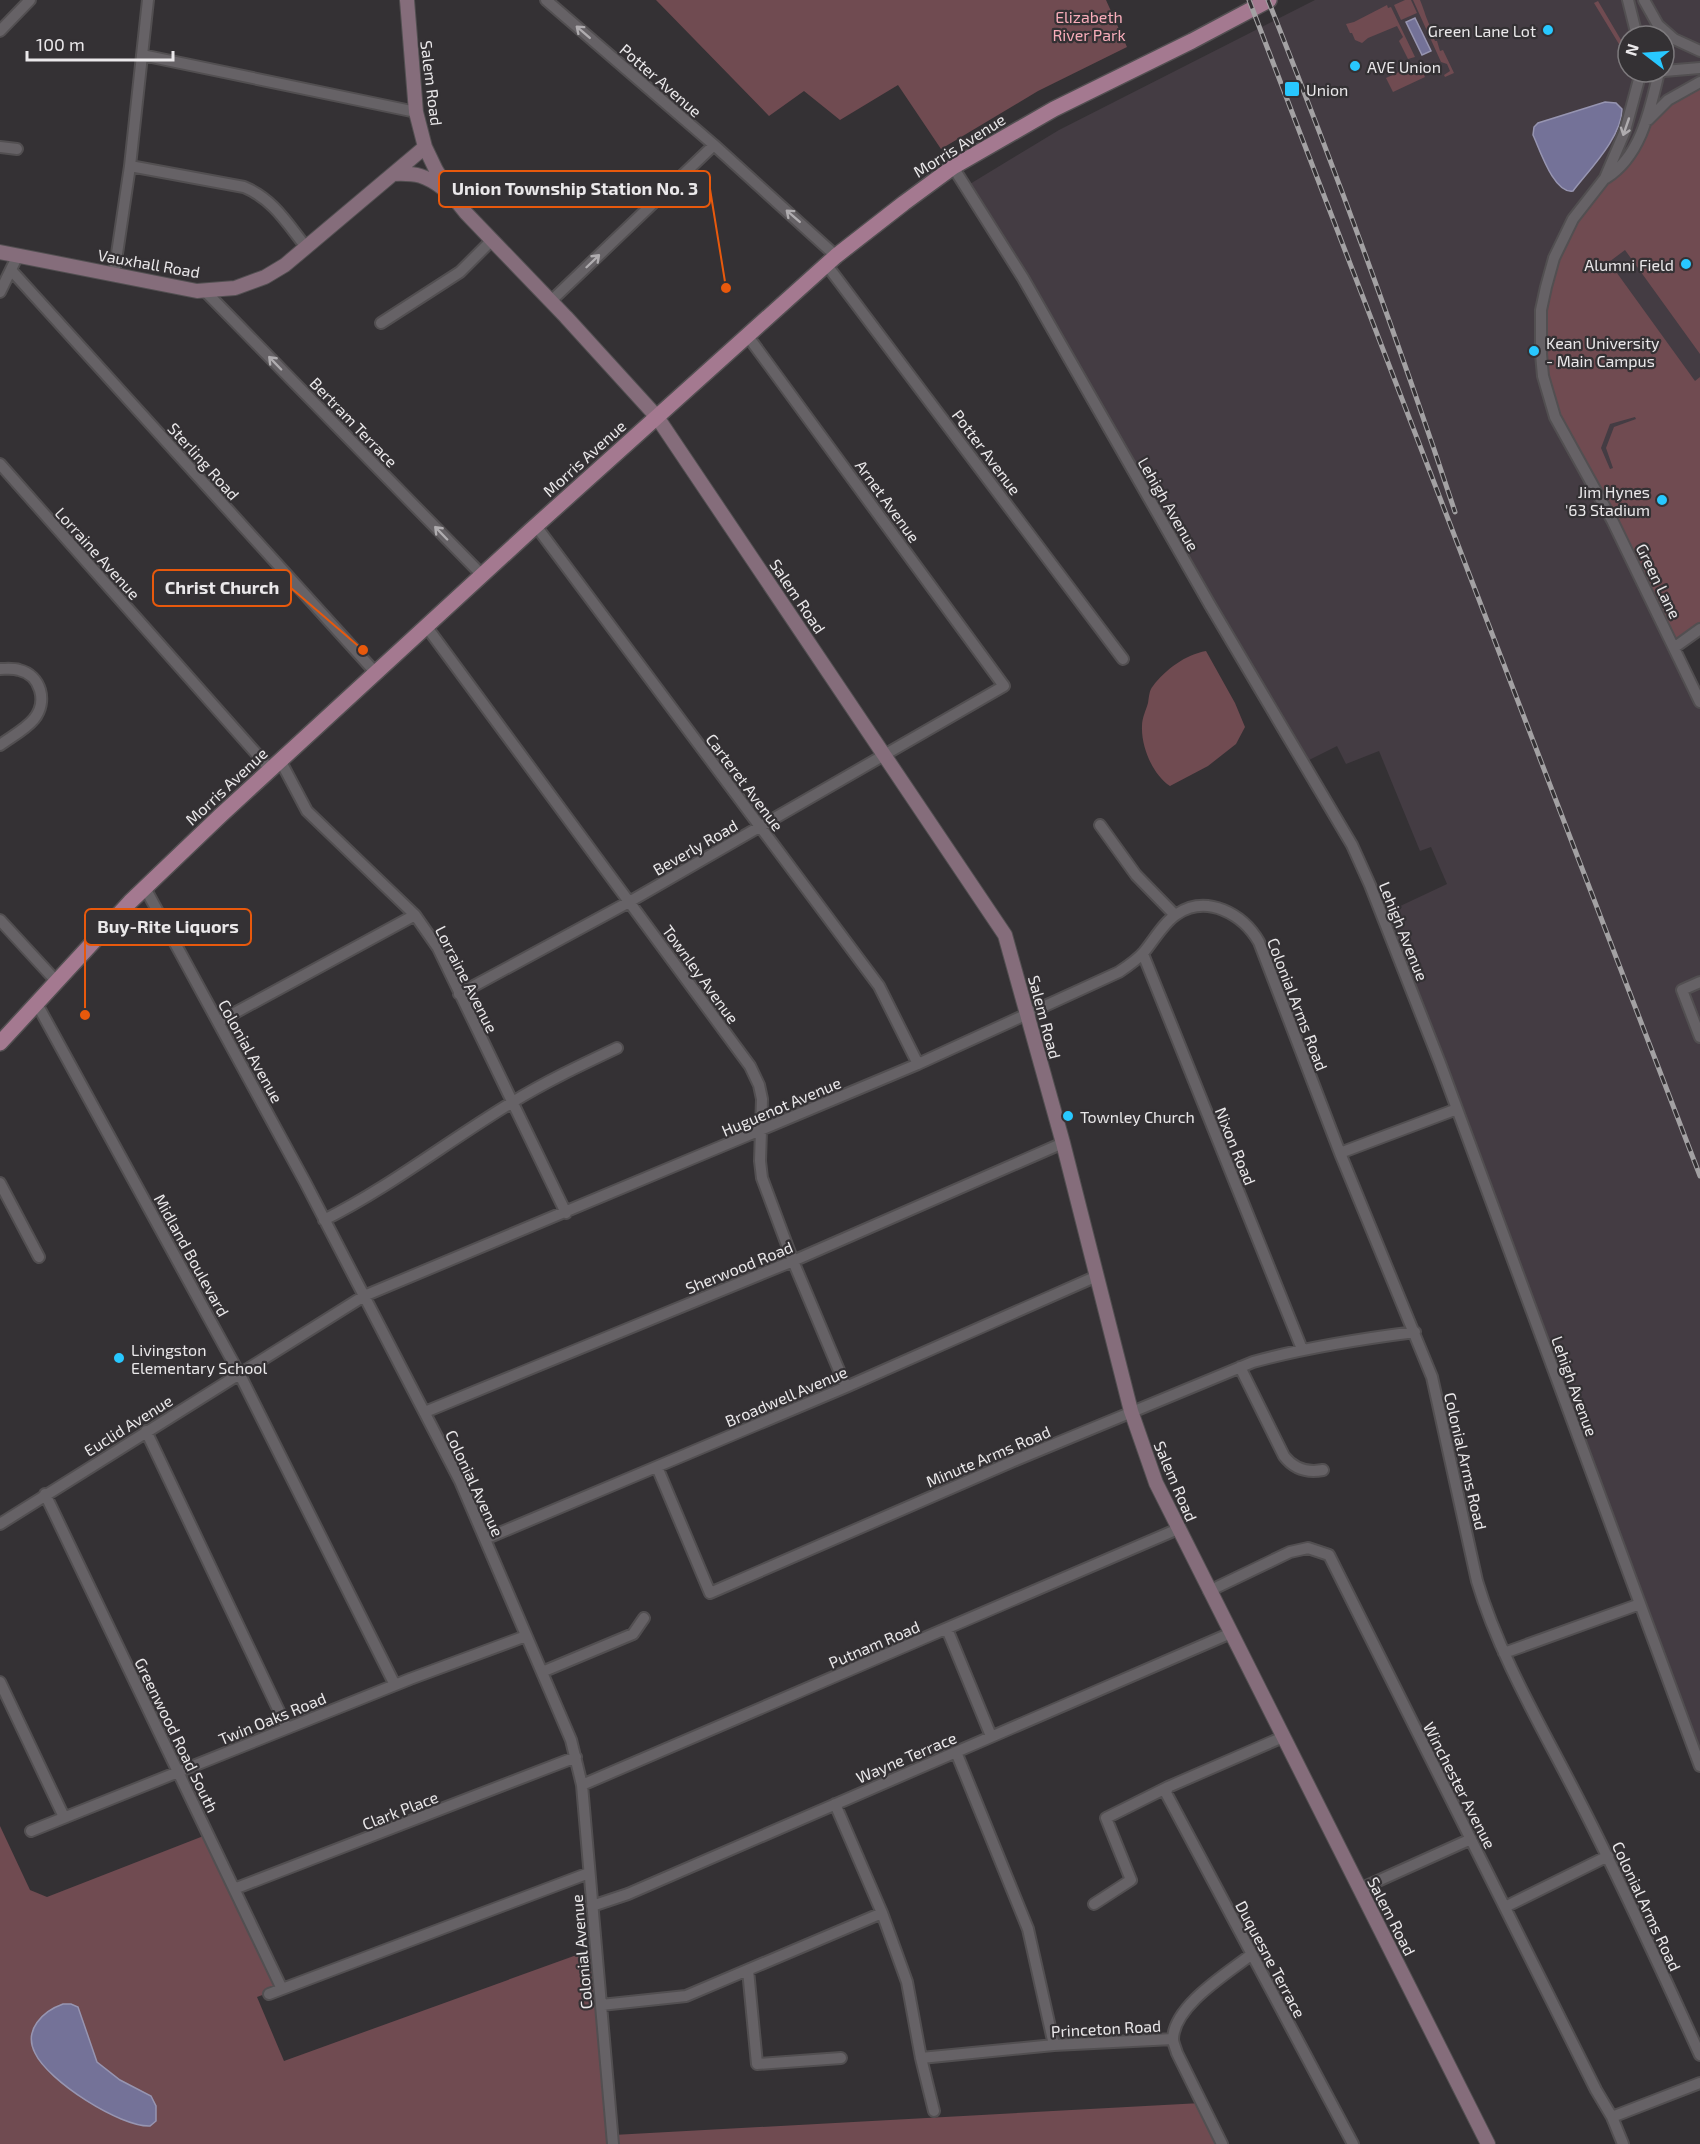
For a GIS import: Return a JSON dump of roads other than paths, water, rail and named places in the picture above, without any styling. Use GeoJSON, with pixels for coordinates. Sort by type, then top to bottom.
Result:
{"type":"FeatureCollection","features":[{"type":"Feature","properties":{"kind":"main road","name":"Morris Avenue"},"geometry":{"type":"LineString","coordinates":[[0,1043],[145,888],[275,764],[831,260],[953,167],[1054,109],[1269,0]]}},
{"type":"Feature","properties":{"kind":"street"},"geometry":{"type":"LineString","coordinates":[[0,31],[30,0]]}},
{"type":"Feature","properties":{"kind":"street"},"geometry":{"type":"LineString","coordinates":[[114,274],[130,166],[148,0]]}},
{"type":"Feature","properties":{"kind":"street","name":"Salem Road"},"geometry":{"type":"LineString","coordinates":[[407,0],[416,112],[425,147],[450,193],[657,417],[1005,935],[1063,1143],[1131,1411],[1155,1483],[1488,2144]]}},
{"type":"Feature","properties":{"kind":"street","name":"Potter Avenue"},"geometry":{"type":"LineString","coordinates":[[546,0],[714,145],[831,260],[1123,659]]}},
{"type":"Feature","properties":{"kind":"street"},"geometry":{"type":"LineString","coordinates":[[1628,0],[1634,24]]}},
{"type":"Feature","properties":{"kind":"street"},"geometry":{"type":"LineString","coordinates":[[1644,0],[1655,24]]}},
{"type":"Feature","properties":{"kind":"street"},"geometry":{"type":"LineString","coordinates":[[1676,40],[1700,51]]}},
{"type":"Feature","properties":{"kind":"street"},"geometry":{"type":"LineString","coordinates":[[142,55],[416,112]]}},
{"type":"Feature","properties":{"kind":"street"},"geometry":{"type":"LineString","coordinates":[[1676,69],[1700,68]]}},
{"type":"Feature","properties":{"kind":"street"},"geometry":{"type":"LineString","coordinates":[[1646,122],[1668,100],[1700,82]]}},
{"type":"Feature","properties":{"kind":"street","name":"Green Lane"},"geometry":{"type":"LineString","coordinates":[[1640,84],[1625,131],[1605,178],[1574,219],[1554,258],[1541,310],[1543,376],[1555,417],[1612,520],[1700,702]]}},
{"type":"Feature","properties":{"kind":"street","name":"Green Lane"},"geometry":{"type":"LineString","coordinates":[[1605,178],[1619,170],[1635,147],[1646,122],[1656,84]]}},
{"type":"Feature","properties":{"kind":"street"},"geometry":{"type":"LineString","coordinates":[[551,301],[714,145]]}},
{"type":"Feature","properties":{"kind":"street"},"geometry":{"type":"LineString","coordinates":[[0,147],[17,149]]}},
{"type":"Feature","properties":{"kind":"street","name":"Vauxhall Road"},"geometry":{"type":"LineString","coordinates":[[0,252],[197,291],[235,288],[265,277],[285,265],[425,147]]}},
{"type":"Feature","properties":{"kind":"street"},"geometry":{"type":"LineString","coordinates":[[130,166],[244,187],[259,193],[268,200],[306,247]]}},
{"type":"Feature","properties":{"kind":"street","name":"Lehigh Avenue"},"geometry":{"type":"LineString","coordinates":[[953,167],[1023,278],[1205,597],[1352,845],[1370,885],[1457,1109],[1700,1766]]}},
{"type":"Feature","properties":{"kind":"street"},"geometry":{"type":"LineString","coordinates":[[393,174],[411,173],[426,176],[450,193]]}},
{"type":"Feature","properties":{"kind":"street"},"geometry":{"type":"LineString","coordinates":[[381,323],[460,272],[492,240]]}},
{"type":"Feature","properties":{"kind":"street"},"geometry":{"type":"LineString","coordinates":[[0,292],[18,255]]}},
{"type":"Feature","properties":{"kind":"street","name":"Sterling Road"},"geometry":{"type":"LineString","coordinates":[[11,270],[375,672]]}},
{"type":"Feature","properties":{"kind":"street","name":"Bertram Terrace"},"geometry":{"type":"LineString","coordinates":[[204,290],[482,575]]}},
{"type":"Feature","properties":{"kind":"street","name":"Arnet Avenue"},"geometry":{"type":"LineString","coordinates":[[747,335],[1004,686]]}},
{"type":"Feature","properties":{"kind":"street","name":"Lorraine Avenue"},"geometry":{"type":"LineString","coordinates":[[0,464],[275,764],[307,811],[415,915],[438,948],[566,1213]]}},
{"type":"Feature","properties":{"kind":"street","name":"Carteret Avenue"},"geometry":{"type":"LineString","coordinates":[[536,526],[879,986],[918,1064]]}},
{"type":"Feature","properties":{"kind":"street","name":"Townley Avenue"},"geometry":{"type":"LineString","coordinates":[[426,626],[750,1066],[759,1084],[762,1099],[760,1161],[762,1178],[793,1261],[846,1387]]}},
{"type":"Feature","properties":{"kind":"street"},"geometry":{"type":"LineString","coordinates":[[1675,647],[1700,629]]}},
{"type":"Feature","properties":{"kind":"street"},"geometry":{"type":"LineString","coordinates":[[0,669],[19,669],[32,677],[41,694],[42,704],[32,722],[0,745]]}},
{"type":"Feature","properties":{"kind":"street","name":"Beverly Road"},"geometry":{"type":"LineString","coordinates":[[459,993],[629,902],[1004,686]]}},
{"type":"Feature","properties":{"kind":"street"},"geometry":{"type":"LineString","coordinates":[[1101,825],[1136,875],[1175,915]]}},
{"type":"Feature","properties":{"kind":"street","name":"Colonial Avenue"},"geometry":{"type":"LineString","coordinates":[[145,888],[324,1220],[460,1481],[571,1740],[582,1785],[613,2144]]}},
{"type":"Feature","properties":{"kind":"street","name":"Huguenot Avenue"},"geometry":{"type":"LineString","coordinates":[[364,1296],[918,1064],[1106,979],[1143,954],[1175,915],[1188,908]]}},
{"type":"Feature","properties":{"kind":"street","name":"Colonial Arms Road"},"geometry":{"type":"LineString","coordinates":[[1188,908],[1224,909],[1245,923],[1259,942],[1340,1153],[1432,1377],[1485,1609],[1504,1653],[1626,1891],[1700,2055]]}},
{"type":"Feature","properties":{"kind":"street"},"geometry":{"type":"LineString","coordinates":[[218,1022],[415,915]]}},
{"type":"Feature","properties":{"kind":"street"},"geometry":{"type":"LineString","coordinates":[[0,920],[57,982]]}},
{"type":"Feature","properties":{"kind":"street","name":"Nixon Road"},"geometry":{"type":"LineString","coordinates":[[1143,954],[1302,1349]]}},
{"type":"Feature","properties":{"kind":"street"},"geometry":{"type":"LineString","coordinates":[[1700,982],[1682,990],[1700,1037]]}},
{"type":"Feature","properties":{"kind":"street","name":"Midland Boulevard"},"geometry":{"type":"LineString","coordinates":[[37,1004],[239,1373],[395,1685]]}},
{"type":"Feature","properties":{"kind":"street"},"geometry":{"type":"LineString","coordinates":[[324,1220],[358,1203],[511,1102],[617,1048]]}},
{"type":"Feature","properties":{"kind":"street"},"geometry":{"type":"LineString","coordinates":[[1340,1153],[1457,1109]]}},
{"type":"Feature","properties":{"kind":"street","name":"Sherwood Road"},"geometry":{"type":"LineString","coordinates":[[425,1412],[793,1261],[1063,1143]]}},
{"type":"Feature","properties":{"kind":"street"},"geometry":{"type":"LineString","coordinates":[[0,1183],[39,1257]]}},
{"type":"Feature","properties":{"kind":"street","name":"Broadwell Avenue"},"geometry":{"type":"LineString","coordinates":[[485,1539],[846,1387],[1097,1276]]}},
{"type":"Feature","properties":{"kind":"street","name":"Euclid Avenue"},"geometry":{"type":"LineString","coordinates":[[0,1524],[364,1296]]}},
{"type":"Feature","properties":{"kind":"street","name":"Minute Arms Road"},"geometry":{"type":"LineString","coordinates":[[657,1467],[710,1593],[1131,1411],[1240,1367],[1302,1349],[1344,1340],[1415,1332]]}},
{"type":"Feature","properties":{"kind":"street"},"geometry":{"type":"LineString","coordinates":[[1240,1367],[1284,1456],[1292,1465],[1314,1472],[1323,1470]]}},
{"type":"Feature","properties":{"kind":"street"},"geometry":{"type":"LineString","coordinates":[[146,1431],[287,1728]]}},
{"type":"Feature","properties":{"kind":"street","name":"Greenwood Road South"},"geometry":{"type":"LineString","coordinates":[[45,1494],[282,1989]]}},
{"type":"Feature","properties":{"kind":"street","name":"Putnam Road"},"geometry":{"type":"LineString","coordinates":[[582,1785],[1178,1529]]}},
{"type":"Feature","properties":{"kind":"street","name":"Winchester Avenue"},"geometry":{"type":"LineString","coordinates":[[1209,1591],[1290,1552],[1308,1548],[1329,1555],[1596,2090],[1612,2117],[1623,2144]]}},
{"type":"Feature","properties":{"kind":"street"},"geometry":{"type":"LineString","coordinates":[[1504,1653],[1640,1604]]}},
{"type":"Feature","properties":{"kind":"street"},"geometry":{"type":"LineString","coordinates":[[542,1672],[633,1634],[644,1618]]}},
{"type":"Feature","properties":{"kind":"street"},"geometry":{"type":"LineString","coordinates":[[947,1629],[991,1736]]}},
{"type":"Feature","properties":{"kind":"street","name":"Wayne Terrace"},"geometry":{"type":"LineString","coordinates":[[592,1906],[628,1894],[1231,1633]]}},
{"type":"Feature","properties":{"kind":"street","name":"Twin Oaks Road"},"geometry":{"type":"LineString","coordinates":[[31,1831],[395,1685],[526,1636]]}},
{"type":"Feature","properties":{"kind":"street"},"geometry":{"type":"LineString","coordinates":[[0,1682],[64,1817]]}},
{"type":"Feature","properties":{"kind":"street"},"geometry":{"type":"LineString","coordinates":[[1094,1904],[1131,1880],[1106,1818],[1168,1787],[1284,1737]]}},
{"type":"Feature","properties":{"kind":"street"},"geometry":{"type":"LineString","coordinates":[[956,1752],[1028,1929],[1054,2045]]}},
{"type":"Feature","properties":{"kind":"street","name":"Clark Place"},"geometry":{"type":"LineString","coordinates":[[234,1888],[576,1757]]}},
{"type":"Feature","properties":{"kind":"street","name":"Duquesne Terrace"},"geometry":{"type":"LineString","coordinates":[[1168,1787],[1166,1793],[1353,2144]]}},
{"type":"Feature","properties":{"kind":"street"},"geometry":{"type":"LineString","coordinates":[[835,1804],[882,1913],[908,1982],[921,2058],[934,2111]]}},
{"type":"Feature","properties":{"kind":"street"},"geometry":{"type":"LineString","coordinates":[[1360,1889],[1471,1839]]}},
{"type":"Feature","properties":{"kind":"street"},"geometry":{"type":"LineString","coordinates":[[1505,1907],[1608,1856]]}},
{"type":"Feature","properties":{"kind":"street"},"geometry":{"type":"LineString","coordinates":[[269,1994],[589,1873]]}},
{"type":"Feature","properties":{"kind":"street"},"geometry":{"type":"LineString","coordinates":[[602,2005],[686,1996],[882,1913]]}},
{"type":"Feature","properties":{"kind":"street","name":"Princeton Road"},"geometry":{"type":"LineString","coordinates":[[921,2058],[1054,2045],[1173,2039],[1178,2022],[1189,2005],[1252,1954]]}},
{"type":"Feature","properties":{"kind":"street"},"geometry":{"type":"LineString","coordinates":[[748,1970],[757,2064],[841,2058]]}},
{"type":"Feature","properties":{"kind":"street"},"geometry":{"type":"LineString","coordinates":[[1173,2039],[1177,2053],[1222,2144]]}},
{"type":"Feature","properties":{"kind":"street"},"geometry":{"type":"LineString","coordinates":[[1612,2117],[1700,2083]]}},
{"type":"Feature","properties":{"kind":"water"},"geometry":{"type":"Polygon","coordinates":[[[1415,18],[1431,51],[1422,55],[1406,22],[1415,18]]]}},
{"type":"Feature","properties":{"kind":"water"},"geometry":{"type":"Polygon","coordinates":[[[1605,102],[1616,103],[1622,109],[1617,131],[1604,153],[1573,191],[1566,190],[1554,179],[1549,170],[1533,135],[1534,127],[1538,123],[1605,102]]]}},
{"type":"Feature","properties":{"kind":"water"},"geometry":{"type":"Polygon","coordinates":[[[63,2004],[78,2007],[97,2062],[120,2080],[151,2096],[156,2106],[156,2121],[150,2126],[121,2119],[104,2111],[69,2089],[42,2064],[32,2045],[33,2029],[48,2011],[63,2004]]]}},
{"type":"Feature","properties":{"kind":"railway"},"geometry":{"type":"LineString","coordinates":[[1249,0],[1700,1176]]}},
{"type":"Feature","properties":{"kind":"railway"},"geometry":{"type":"LineString","coordinates":[[1268,0],[1365,254],[1455,512]]}},
{"type":"Feature","properties":{"kind":"place","name":"Green Lane Lot"},"geometry":{"type":"Point","coordinates":[1548,30]}},
{"type":"Feature","properties":{"kind":"place","name":"AVE Union"},"geometry":{"type":"Point","coordinates":[1355,66]}},
{"type":"Feature","properties":{"kind":"place","name":"Union"},"geometry":{"type":"Point","coordinates":[1292,89]}},
{"type":"Feature","properties":{"kind":"place","name":"Alumni Field"},"geometry":{"type":"Point","coordinates":[1686,264]}},
{"type":"Feature","properties":{"kind":"place","name":"Union Township Station No. 3"},"geometry":{"type":"Point","coordinates":[726,288]}},
{"type":"Feature","properties":{"kind":"place","name":"Kean University - Main Campus"},"geometry":{"type":"Point","coordinates":[1534,351]}},
{"type":"Feature","properties":{"kind":"place","name":"Jim Hynes '63 Stadium"},"geometry":{"type":"Point","coordinates":[1662,500]}},
{"type":"Feature","properties":{"kind":"place","name":"Christ Church"},"geometry":{"type":"Point","coordinates":[363,650]}},
{"type":"Feature","properties":{"kind":"place","name":"Buy-Rite Liquors"},"geometry":{"type":"Point","coordinates":[85,1015]}},
{"type":"Feature","properties":{"kind":"place","name":"Townley Church"},"geometry":{"type":"Point","coordinates":[1068,1116]}},
{"type":"Feature","properties":{"kind":"place","name":"Livingston Elementary School"},"geometry":{"type":"Point","coordinates":[119,1358]}},
{"type":"Feature","properties":{"kind":"park label","name":"Elizabeth River Park"},"geometry":{"type":"Point","coordinates":[1089,25]}}]}
